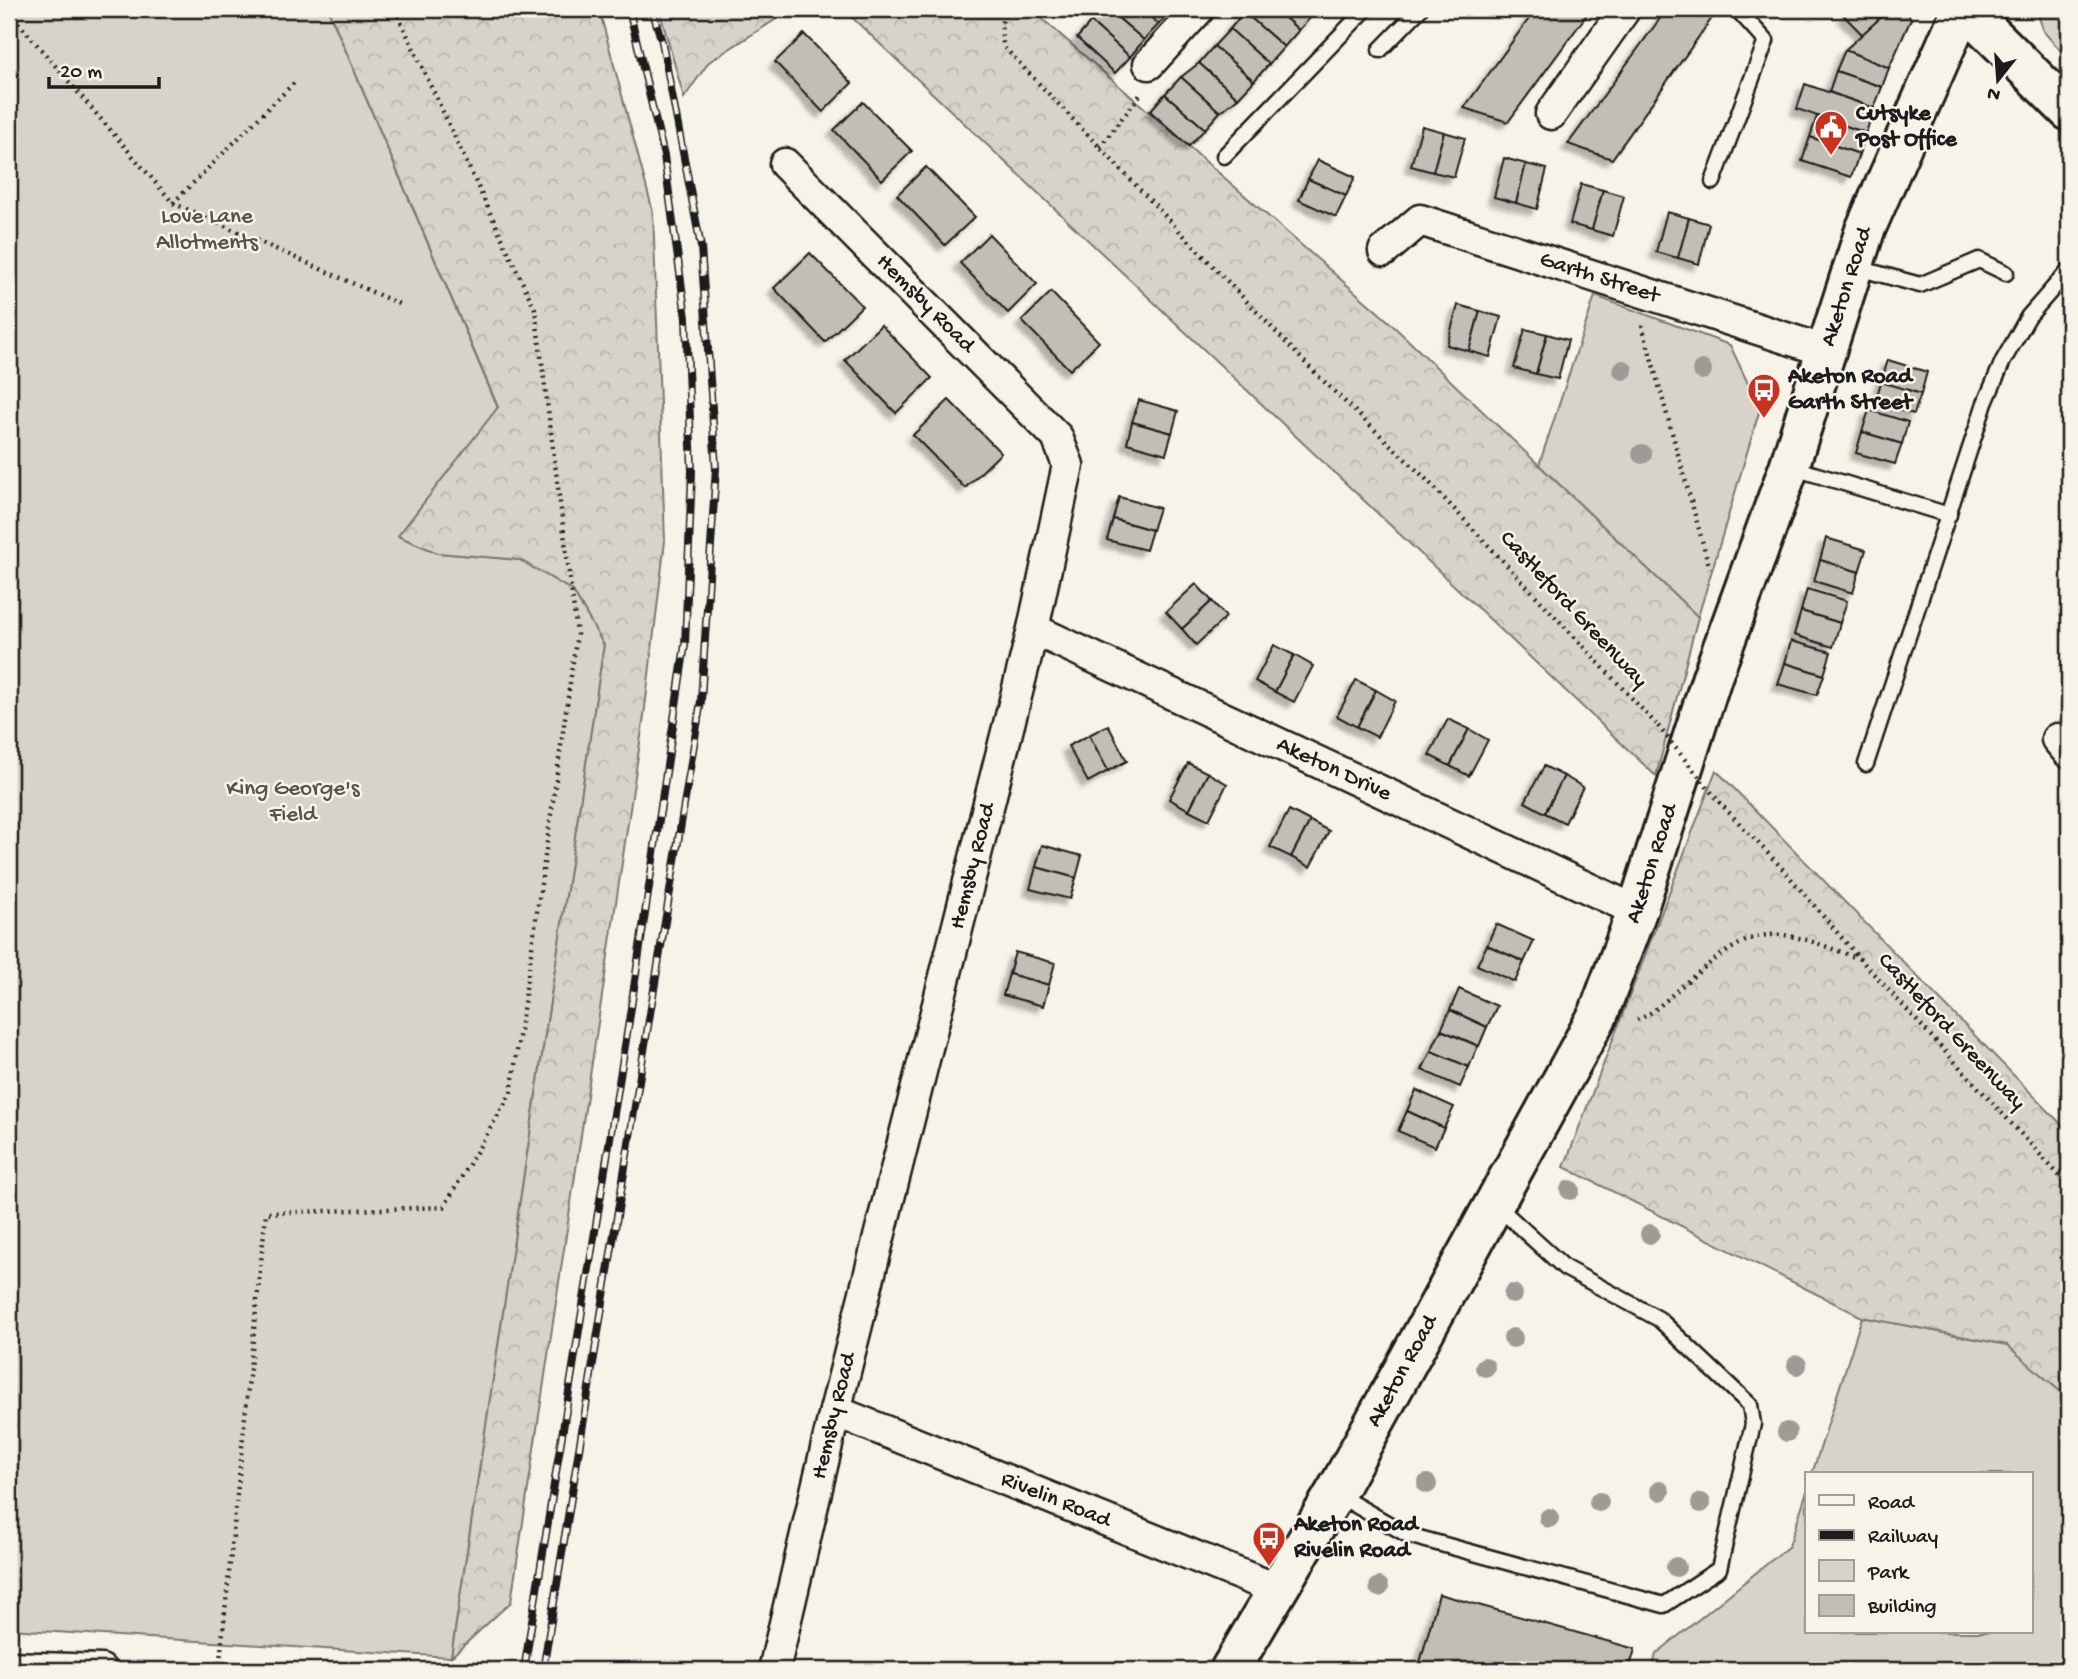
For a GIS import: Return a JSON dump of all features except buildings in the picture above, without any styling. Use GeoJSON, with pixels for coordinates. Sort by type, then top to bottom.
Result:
{"type":"FeatureCollection","features":[{"type":"Feature","properties":{"kind":"main road"},"geometry":{"type":"LineString","coordinates":[[1964,9],[2069,111]]}},
{"type":"Feature","properties":{"kind":"main road","name":"Aketon Road"},"geometry":{"type":"LineString","coordinates":[[1230,1670],[1335,1493],[1598,1015],[1637,911],[1728,634],[1789,467],[1865,230],[1964,9]]}},
{"type":"Feature","properties":{"kind":"street"},"geometry":{"type":"LineString","coordinates":[[1149,64],[1199,9]]}},
{"type":"Feature","properties":{"kind":"street"},"geometry":{"type":"LineString","coordinates":[[1551,114],[1625,9]]}},
{"type":"Feature","properties":{"kind":"street","name":"Hemsby Road"},"geometry":{"type":"LineString","coordinates":[[774,1670],[835,1411],[1033,629],[1068,465],[1057,437],[785,164]]}},
{"type":"Feature","properties":{"kind":"street","name":"Garth Street"},"geometry":{"type":"LineString","coordinates":[[1384,251],[1420,219],[1826,351]]}},
{"type":"Feature","properties":{"kind":"street","name":"Aketon Drive"},"geometry":{"type":"LineString","coordinates":[[1033,629],[1637,911]]}},
{"type":"Feature","properties":{"kind":"street","name":"Rivelin Road"},"geometry":{"type":"LineString","coordinates":[[835,1411],[1276,1589]]}},
{"type":"Feature","properties":{"kind":"street"},"geometry":{"type":"LineString","coordinates":[[9,1667],[101,1670]]}},
{"type":"Feature","properties":{"kind":"lane"},"geometry":{"type":"LineString","coordinates":[[1224,156],[1366,9]]}},
{"type":"Feature","properties":{"kind":"lane"},"geometry":{"type":"LineString","coordinates":[[1380,50],[1420,9]]}},
{"type":"Feature","properties":{"kind":"lane"},"geometry":{"type":"LineString","coordinates":[[1713,182],[1766,41],[1737,9]]}},
{"type":"Feature","properties":{"kind":"lane"},"geometry":{"type":"LineString","coordinates":[[1853,267],[1911,285],[1929,283],[1979,260],[2006,273]]}},
{"type":"Feature","properties":{"kind":"lane"},"geometry":{"type":"LineString","coordinates":[[1866,764],[1985,403],[2003,360],[2028,317],[2069,270]]}},
{"type":"Feature","properties":{"kind":"lane"},"geometry":{"type":"LineString","coordinates":[[1789,467],[1949,514]]}},
{"type":"Feature","properties":{"kind":"lane"},"geometry":{"type":"LineString","coordinates":[[1335,1493],[1408,1535],[1664,1605],[1719,1569],[1753,1424],[1750,1405],[1659,1319],[1565,1268],[1493,1203]]}},
{"type":"Feature","properties":{"kind":"path"},"geometry":{"type":"LineString","coordinates":[[219,1670],[266,1213],[444,1207],[511,1093],[577,634],[535,309],[395,9]]}},
{"type":"Feature","properties":{"kind":"path","name":"Castleford Greenway"},"geometry":{"type":"LineString","coordinates":[[1010,9],[1004,13],[1001,24],[1003,46],[1316,374],[1425,478],[1658,726],[1718,803],[1781,867],[1860,959],[2069,1186]]}},
{"type":"Feature","properties":{"kind":"path"},"geometry":{"type":"LineString","coordinates":[[9,12],[173,203],[399,304]]}},
{"type":"Feature","properties":{"kind":"path"},"geometry":{"type":"LineString","coordinates":[[1100,147],[1146,86],[1149,64]]}},
{"type":"Feature","properties":{"kind":"path"},"geometry":{"type":"LineString","coordinates":[[173,203],[294,83]]}},
{"type":"Feature","properties":{"kind":"path"},"geometry":{"type":"LineString","coordinates":[[1632,288],[1728,634]]}},
{"type":"Feature","properties":{"kind":"path"},"geometry":{"type":"LineString","coordinates":[[1598,1015],[1632,1022],[1645,1017],[1737,942],[1760,936],[1781,934],[1813,941],[1860,959]]}},
{"type":"Feature","properties":{"kind":"green space","name":"King George's Field"},"geometry":{"type":"Polygon","coordinates":[[[9,9],[328,9],[498,408],[398,536],[438,553],[520,560],[573,591],[604,645],[451,1657],[9,1629],[9,9]]]}},
{"type":"Feature","properties":{"kind":"green space"},"geometry":{"type":"Polygon","coordinates":[[[328,9],[599,9],[653,212],[665,541],[644,716],[511,1602],[451,1657],[604,645],[573,591],[520,560],[438,553],[398,536],[498,407],[328,9]]]}},
{"type":"Feature","properties":{"kind":"green space"},"geometry":{"type":"Polygon","coordinates":[[[659,9],[792,9],[709,62],[684,98],[659,9]]]}},
{"type":"Feature","properties":{"kind":"green space"},"geometry":{"type":"Polygon","coordinates":[[[843,9],[1031,9],[1386,319],[1698,617],[1656,776],[843,9]]]}},
{"type":"Feature","properties":{"kind":"green space"},"geometry":{"type":"Polygon","coordinates":[[[2037,9],[2069,9],[2069,60],[2043,31],[2037,9]]]}},
{"type":"Feature","properties":{"kind":"green space"},"geometry":{"type":"Polygon","coordinates":[[[1595,296],[1730,345],[1760,409],[1698,617],[1539,465],[1595,296]]]}},
{"type":"Feature","properties":{"kind":"green space"},"geometry":{"type":"Polygon","coordinates":[[[1716,770],[2069,1132],[2069,1399],[2007,1345],[1862,1317],[1564,1167],[1716,770]]]}},
{"type":"Feature","properties":{"kind":"green space"},"geometry":{"type":"Polygon","coordinates":[[[1862,1317],[2008,1345],[2069,1399],[2069,1670],[1652,1670],[1656,1654],[1789,1546],[1805,1497],[1805,1634],[2032,1634],[2032,1472],[1813,1472],[1862,1317]]]}},
{"type":"Feature","properties":{"kind":"railway"},"geometry":{"type":"LineString","coordinates":[[524,1670],[629,1021],[685,645],[692,471],[686,318],[664,156],[629,9]]}},
{"type":"Feature","properties":{"kind":"railway"},"geometry":{"type":"LineString","coordinates":[[543,1670],[701,701],[716,468],[701,247],[662,42],[652,9]]}},
{"type":"Feature","properties":{"kind":"place","name":"Cutsyke Post Office"},"geometry":{"type":"Point","coordinates":[1831,157]}},
{"type":"Feature","properties":{"kind":"place","name":"Aketon Road Garth Street"},"geometry":{"type":"Point","coordinates":[1764,420]}},
{"type":"Feature","properties":{"kind":"place","name":"Aketon Road Rivelin Road"},"geometry":{"type":"Point","coordinates":[1269,1568]}},
{"type":"Feature","properties":{"kind":"park label","name":"Love Lane Allotments"},"geometry":{"type":"Point","coordinates":[207,230]}}]}
